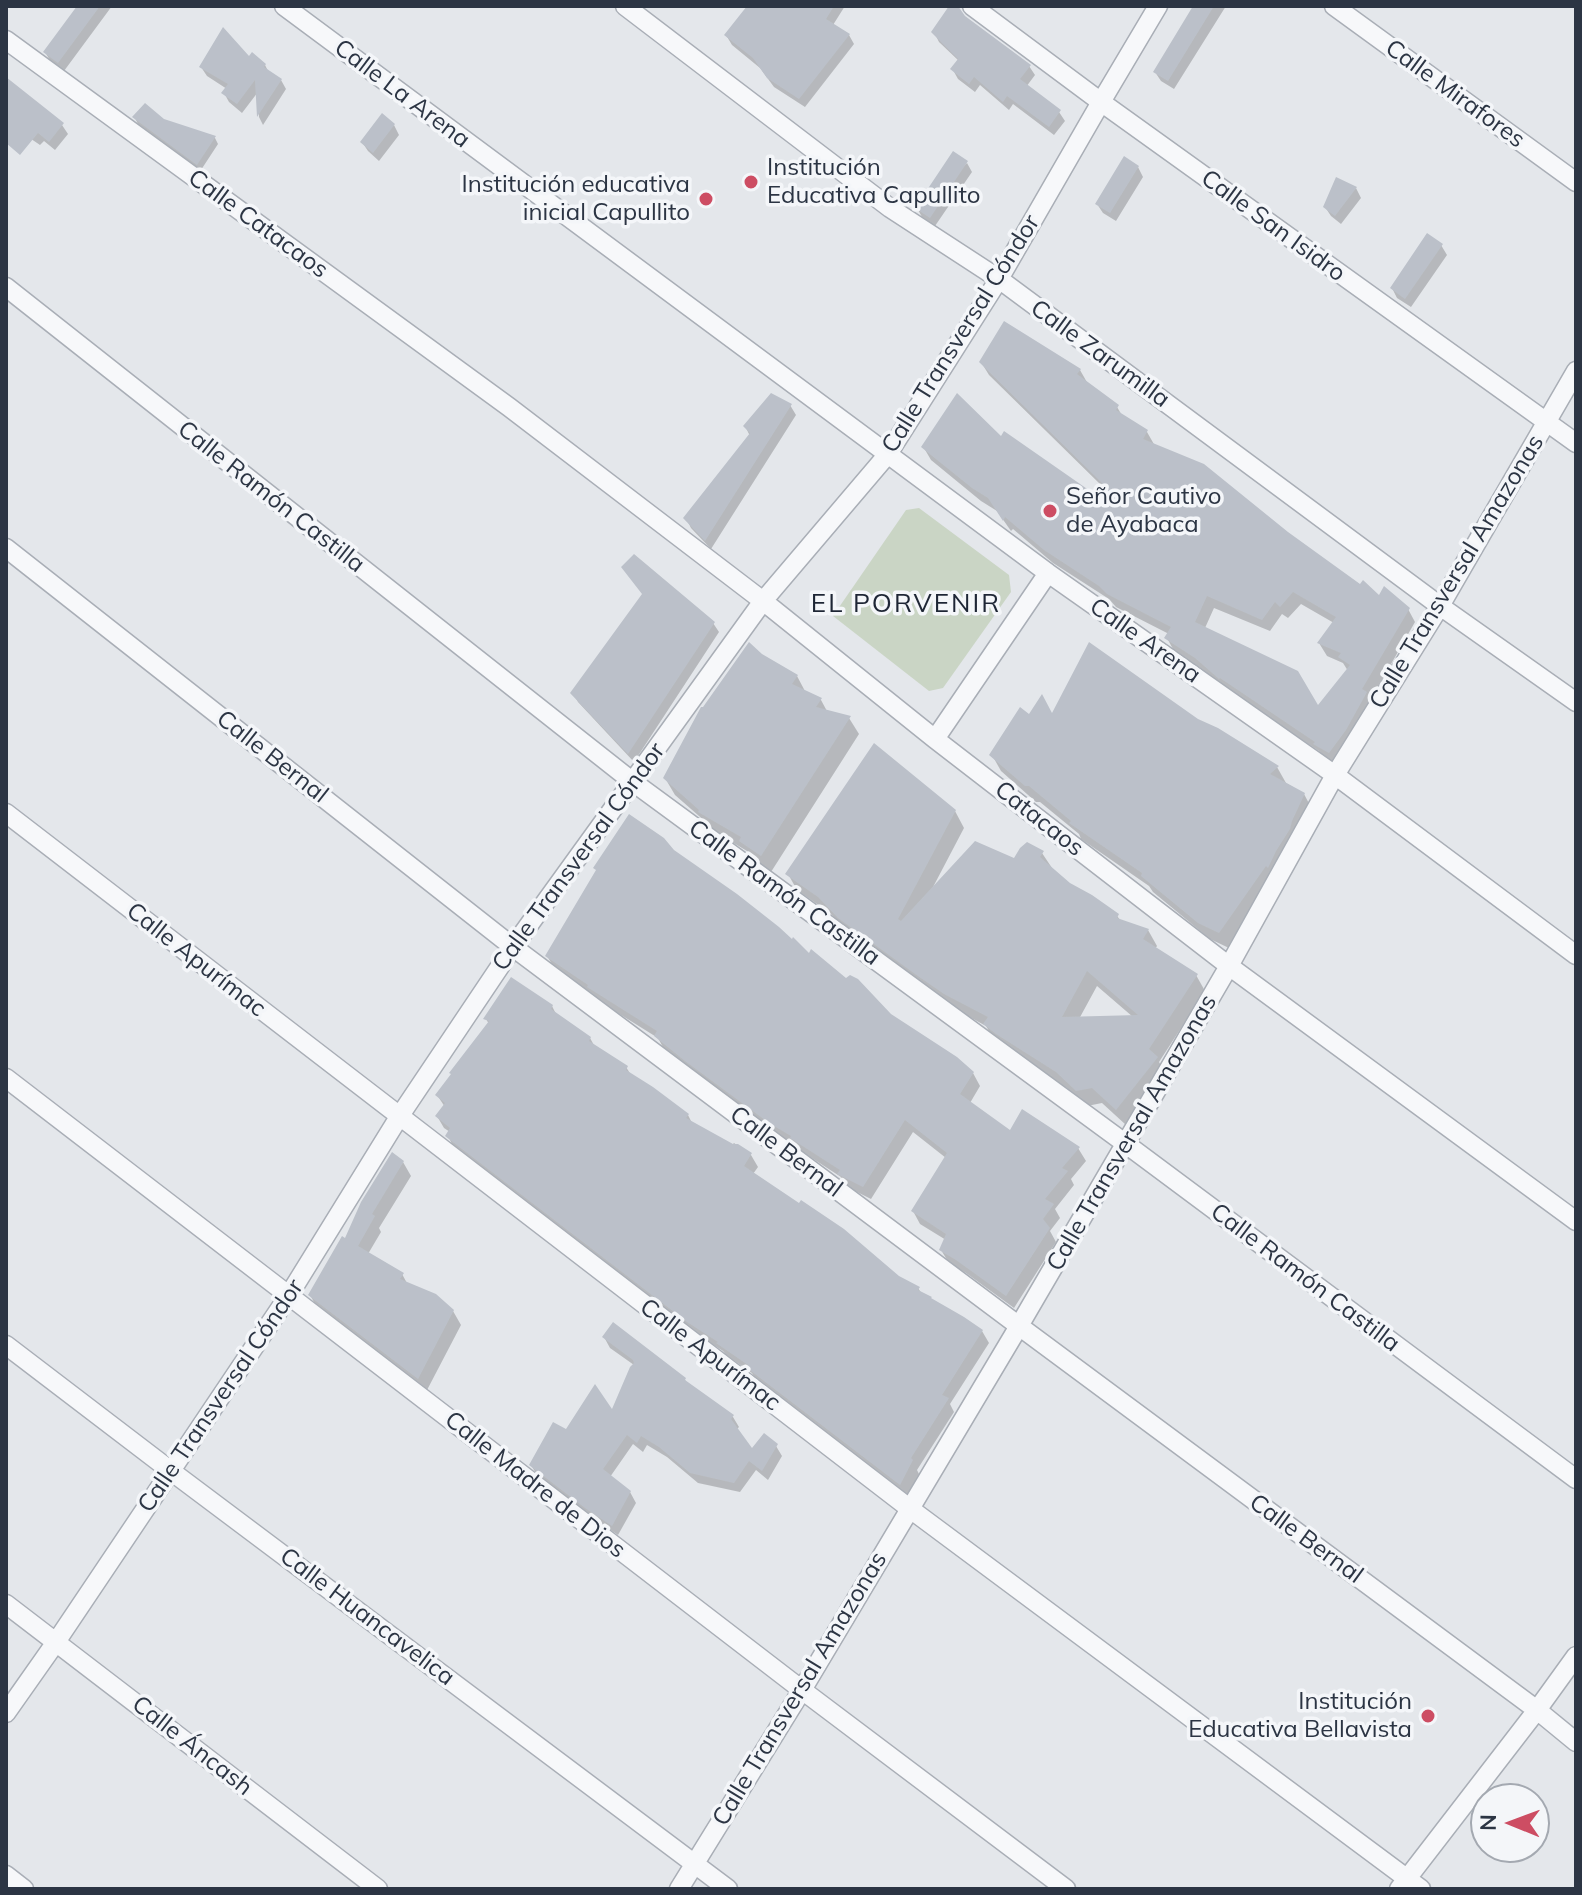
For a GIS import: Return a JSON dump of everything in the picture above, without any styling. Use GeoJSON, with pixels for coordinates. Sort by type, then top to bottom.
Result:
{"type":"FeatureCollection","features":[{"type":"Feature","properties":{"kind":"street","name":"Calle La Arena"},"geometry":{"type":"LineString","coordinates":[[284,6],[714,325]]}},
{"type":"Feature","properties":{"kind":"street","name":"Calle Zarumilla"},"geometry":{"type":"LineString","coordinates":[[625,6],[890,208],[999,279],[1440,606],[1576,702]]}},
{"type":"Feature","properties":{"kind":"street","name":"Calle San Isidro"},"geometry":{"type":"LineString","coordinates":[[972,6],[1576,443]]}},
{"type":"Feature","properties":{"kind":"street","name":"Calle Transversal Cóndor"},"geometry":{"type":"LineString","coordinates":[[6,1713],[289,1295],[399,1117],[513,947],[763,601],[888,454],[999,279],[1158,6]]}},
{"type":"Feature","properties":{"kind":"street","name":"Calle Mirafores"},"geometry":{"type":"LineString","coordinates":[[1334,6],[1576,182]]}},
{"type":"Feature","properties":{"kind":"street","name":"Calle Catacaos"},"geometry":{"type":"LineString","coordinates":[[6,40],[509,407]]}},
{"type":"Feature","properties":{"kind":"street","name":"Calle Ramón Castilla"},"geometry":{"type":"LineString","coordinates":[[6,287],[633,782],[1576,1479]]}},
{"type":"Feature","properties":{"kind":"street","name":"Calle Arena"},"geometry":{"type":"LineString","coordinates":[[714,325],[1048,573],[1335,775],[1576,955]]}},
{"type":"Feature","properties":{"kind":"street","name":"Calle Transversal Amazonas"},"geometry":{"type":"LineString","coordinates":[[679,1889],[802,1690],[1019,1326],[1229,966],[1335,775],[1440,606],[1576,371]]}},
{"type":"Feature","properties":{"kind":"street","name":"Catacaos"},"geometry":{"type":"LineString","coordinates":[[509,407],[763,601],[935,739],[1229,966],[1576,1221]]}},
{"type":"Feature","properties":{"kind":"street","name":"Calle Bernal"},"geometry":{"type":"LineString","coordinates":[[6,548],[513,947],[1576,1742]]}},
{"type":"Feature","properties":{"kind":"street"},"geometry":{"type":"LineString","coordinates":[[935,739],[1048,573]]}},
{"type":"Feature","properties":{"kind":"street","name":"Calle Apurímac"},"geometry":{"type":"LineString","coordinates":[[6,813],[909,1508],[1409,1885]]}},
{"type":"Feature","properties":{"kind":"street","name":"Calle Madre de Dios"},"geometry":{"type":"LineString","coordinates":[[6,1078],[1066,1889]]}},
{"type":"Feature","properties":{"kind":"street","name":"Calle Huancavelica"},"geometry":{"type":"LineString","coordinates":[[6,1345],[728,1889]]}},
{"type":"Feature","properties":{"kind":"street","name":"Calle Áncash"},"geometry":{"type":"LineString","coordinates":[[6,1604],[378,1889]]}},
{"type":"Feature","properties":{"kind":"street"},"geometry":{"type":"LineString","coordinates":[[1409,1885],[1576,1656]]}},
{"type":"Feature","properties":{"kind":"street"},"geometry":{"type":"LineString","coordinates":[[6,1875],[24,1889]]}},
{"type":"Feature","properties":{"kind":"green space"},"geometry":{"type":"Polygon","coordinates":[[[919,508],[1009,575],[1011,592],[943,688],[929,691],[833,616],[906,510],[919,508]]]}},
{"type":"Feature","properties":{"kind":"building"},"geometry":{"type":"Polygon","coordinates":[[[77,6],[100,6],[58,63],[43,52],[77,6]]]}},
{"type":"Feature","properties":{"kind":"building"},"geometry":{"type":"Polygon","coordinates":[[[747,6],[834,6],[826,19],[850,34],[799,99],[767,78],[753,58],[724,35],[747,6]]]}},
{"type":"Feature","properties":{"kind":"building"},"geometry":{"type":"Polygon","coordinates":[[[949,6],[958,6],[965,16],[1031,65],[1020,79],[1061,110],[1049,127],[1007,96],[1003,102],[974,77],[969,84],[950,69],[958,59],[931,32],[949,6]]]}},
{"type":"Feature","properties":{"kind":"building"},"geometry":{"type":"Polygon","coordinates":[[[1193,6],[1214,6],[1168,81],[1153,72],[1193,6]]]}},
{"type":"Feature","properties":{"kind":"building"},"geometry":{"type":"Polygon","coordinates":[[[223,27],[249,56],[252,52],[266,64],[264,67],[282,79],[257,117],[255,80],[237,104],[221,93],[228,84],[199,67],[223,27]]]}},
{"type":"Feature","properties":{"kind":"building"},"geometry":{"type":"Polygon","coordinates":[[[6,77],[64,123],[49,142],[38,133],[20,155],[6,143],[6,77]]]}},
{"type":"Feature","properties":{"kind":"building"},"geometry":{"type":"Polygon","coordinates":[[[145,103],[164,119],[216,136],[197,165],[132,117],[145,103]]]}},
{"type":"Feature","properties":{"kind":"building"},"geometry":{"type":"Polygon","coordinates":[[[382,113],[395,124],[373,153],[360,142],[382,113]]]}},
{"type":"Feature","properties":{"kind":"building"},"geometry":{"type":"Polygon","coordinates":[[[953,151],[968,161],[930,218],[915,208],[953,151]]]}},
{"type":"Feature","properties":{"kind":"building"},"geometry":{"type":"Polygon","coordinates":[[[1124,156],[1139,166],[1110,213],[1095,204],[1124,156]]]}},
{"type":"Feature","properties":{"kind":"building"},"geometry":{"type":"Polygon","coordinates":[[[1336,177],[1357,187],[1335,216],[1323,207],[1336,177]]]}},
{"type":"Feature","properties":{"kind":"building"},"geometry":{"type":"Polygon","coordinates":[[[1427,233],[1443,244],[1405,299],[1390,288],[1427,233]]]}},
{"type":"Feature","properties":{"kind":"building"},"geometry":{"type":"Polygon","coordinates":[[[1004,321],[1081,369],[1077,374],[1119,405],[1116,410],[1148,430],[1143,439],[1204,464],[1288,532],[1360,584],[1363,580],[1379,595],[1384,586],[1410,608],[1362,689],[1367,692],[1346,730],[1329,753],[1164,638],[1171,627],[1107,594],[1044,550],[1005,517],[1003,521],[988,498],[921,447],[957,393],[1001,436],[1004,431],[1093,493],[1102,483],[979,362],[1004,321]],[[1293,592],[1280,607],[1275,602],[1262,620],[1207,596],[1195,622],[1298,671],[1318,705],[1350,665],[1338,657],[1341,653],[1317,643],[1336,617],[1293,592]]]}},
{"type":"Feature","properties":{"kind":"building"},"geometry":{"type":"Polygon","coordinates":[[[771,393],[792,404],[705,541],[683,518],[750,433],[743,426],[771,393]]]}},
{"type":"Feature","properties":{"kind":"building"},"geometry":{"type":"Polygon","coordinates":[[[634,554],[715,622],[628,754],[570,693],[642,594],[621,567],[634,554]]]}},
{"type":"Feature","properties":{"kind":"building"},"geometry":{"type":"Polygon","coordinates":[[[749,642],[762,654],[798,675],[792,684],[822,698],[816,707],[851,716],[761,856],[739,841],[741,837],[698,812],[663,778],[701,707],[749,642]]]}},
{"type":"Feature","properties":{"kind":"building"},"geometry":{"type":"Polygon","coordinates":[[[1089,642],[1198,719],[1279,766],[1270,774],[1305,793],[1290,829],[1268,868],[1266,866],[1219,933],[1198,923],[1141,876],[1142,873],[1069,823],[1071,821],[989,755],[1020,707],[1029,714],[1042,694],[1052,713],[1089,642]]]}},
{"type":"Feature","properties":{"kind":"building"},"geometry":{"type":"Polygon","coordinates":[[[874,743],[956,810],[898,919],[901,921],[975,841],[1014,858],[1027,842],[1044,851],[1040,857],[1070,883],[1119,914],[1117,918],[1149,929],[1143,939],[1198,974],[1149,1049],[1158,1057],[1116,1110],[1092,1088],[1076,1091],[1056,1072],[996,1034],[983,1024],[988,1017],[944,994],[915,974],[838,918],[818,897],[785,874],[874,743]],[[1087,971],[1062,1017],[1138,1015],[1087,971]]]}},
{"type":"Feature","properties":{"kind":"building"},"geometry":{"type":"Polygon","coordinates":[[[629,814],[793,937],[809,953],[811,949],[846,978],[850,975],[858,979],[891,1014],[957,1057],[974,1072],[960,1094],[1010,1130],[1022,1109],[1080,1147],[1062,1168],[1068,1171],[1045,1199],[1054,1204],[1043,1219],[1050,1228],[1006,1296],[939,1250],[946,1234],[911,1211],[947,1153],[905,1120],[863,1187],[837,1174],[840,1170],[790,1138],[685,1061],[654,1036],[657,1031],[545,956],[596,870],[593,868],[629,814]]]}},
{"type":"Feature","properties":{"kind":"building"},"geometry":{"type":"Polygon","coordinates":[[[511,977],[553,1005],[551,1009],[591,1037],[589,1041],[628,1066],[626,1070],[689,1114],[686,1118],[752,1153],[744,1166],[844,1229],[899,1276],[920,1287],[918,1290],[983,1330],[942,1395],[949,1398],[911,1458],[913,1460],[900,1485],[747,1368],[748,1365],[687,1322],[445,1136],[450,1128],[435,1116],[445,1103],[435,1095],[489,1021],[483,1019],[511,977]]]}},
{"type":"Feature","properties":{"kind":"building"},"geometry":{"type":"Polygon","coordinates":[[[392,1152],[404,1161],[372,1214],[375,1216],[358,1246],[404,1273],[400,1279],[436,1294],[454,1310],[418,1379],[308,1295],[342,1236],[345,1238],[361,1202],[392,1152]]]}},
{"type":"Feature","properties":{"kind":"building"},"geometry":{"type":"Polygon","coordinates":[[[613,1322],[734,1415],[731,1419],[752,1448],[764,1433],[778,1444],[762,1471],[749,1461],[734,1483],[690,1473],[641,1436],[637,1443],[627,1435],[603,1469],[631,1491],[612,1526],[529,1465],[553,1422],[566,1429],[595,1384],[612,1409],[634,1363],[602,1337],[613,1322]]]}},
{"type":"Feature","properties":{"kind":"place","name":"Institución Educativa Capullito"},"geometry":{"type":"Point","coordinates":[751,182]}},
{"type":"Feature","properties":{"kind":"place","name":"Institución educativa inicial Capullito"},"geometry":{"type":"Point","coordinates":[706,199]}},
{"type":"Feature","properties":{"kind":"place","name":"Señor Cautivo de Ayabaca"},"geometry":{"type":"Point","coordinates":[1050,511]}},
{"type":"Feature","properties":{"kind":"place","name":"Institución Educativa Bellavista"},"geometry":{"type":"Point","coordinates":[1428,1716]}},
{"type":"Feature","properties":{"kind":"district","name":"EL PORVENIR"},"geometry":{"type":"Point","coordinates":[906,604]}}]}
